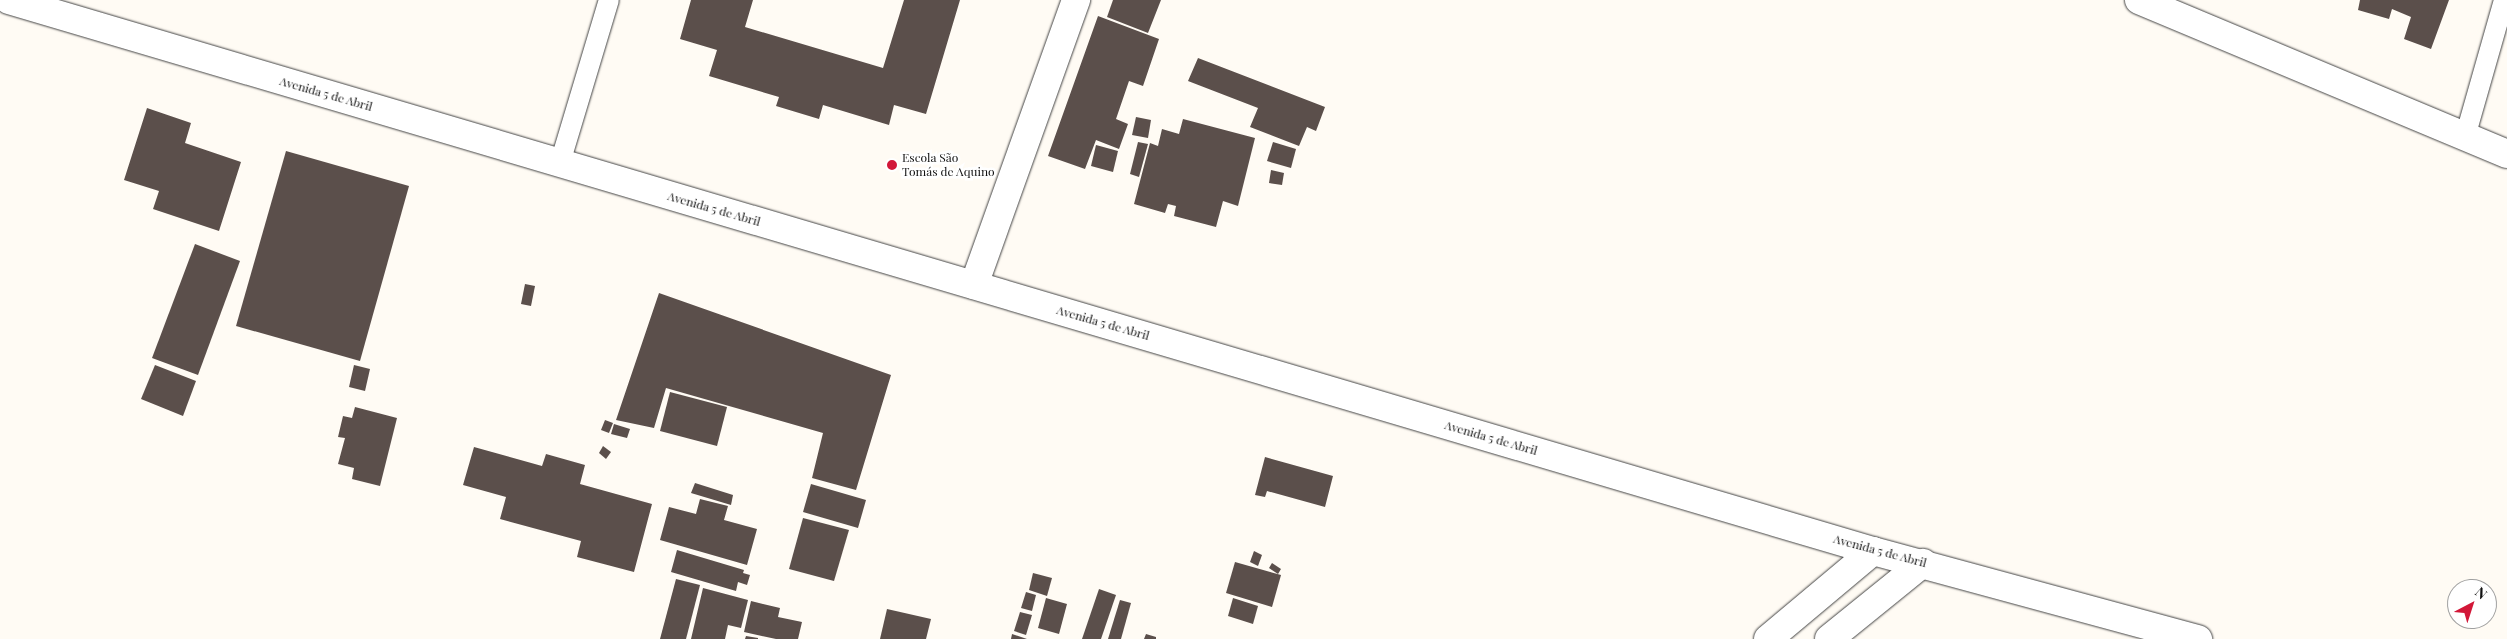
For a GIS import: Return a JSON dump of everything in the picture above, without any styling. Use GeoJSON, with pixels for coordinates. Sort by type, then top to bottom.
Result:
{"type":"FeatureCollection","features":[{"type":"Feature","properties":{"kind":"street","name":"Avenida 5 de Abril"},"geometry":{"type":"LineString","coordinates":[[9,0],[1873,551],[2198,639]]}},
{"type":"Feature","properties":{"kind":"street"},"geometry":{"type":"LineString","coordinates":[[974,285],[1076,0]]}},
{"type":"Feature","properties":{"kind":"street"},"geometry":{"type":"LineString","coordinates":[[2139,0],[2507,154]]}},
{"type":"Feature","properties":{"kind":"street"},"geometry":{"type":"LineString","coordinates":[[1768,639],[1873,551]]}},
{"type":"Feature","properties":{"kind":"street"},"geometry":{"type":"LineString","coordinates":[[1829,639],[1923,563]]}},
{"type":"Feature","properties":{"kind":"lane"},"geometry":{"type":"LineString","coordinates":[[560,163],[609,0]]}},
{"type":"Feature","properties":{"kind":"lane"},"geometry":{"type":"LineString","coordinates":[[2466,138],[2504,0]]}},
{"type":"Feature","properties":{"kind":"building"},"geometry":{"type":"Polygon","coordinates":[[[691,0],[753,0],[745,27],[883,68],[904,0],[960,0],[926,114],[894,105],[889,125],[823,105],[819,119],[776,106],[779,97],[709,76],[717,50],[680,39],[691,0]]]}},
{"type":"Feature","properties":{"kind":"building"},"geometry":{"type":"Polygon","coordinates":[[[1113,0],[1161,0],[1148,33],[1107,17],[1113,0]]]}},
{"type":"Feature","properties":{"kind":"building"},"geometry":{"type":"Polygon","coordinates":[[[2360,0],[2449,0],[2431,49],[2404,39],[2411,17],[2392,9],[2389,19],[2358,10],[2360,0]]]}},
{"type":"Feature","properties":{"kind":"building"},"geometry":{"type":"Polygon","coordinates":[[[1098,16],[1159,39],[1143,86],[1129,81],[1116,119],[1128,124],[1119,149],[1096,140],[1085,169],[1048,156],[1098,16]]]}},
{"type":"Feature","properties":{"kind":"building"},"geometry":{"type":"Polygon","coordinates":[[[1198,58],[1325,107],[1316,131],[1307,127],[1299,146],[1250,127],[1258,108],[1188,81],[1198,58]]]}},
{"type":"Feature","properties":{"kind":"building"},"geometry":{"type":"Polygon","coordinates":[[[147,108],[191,123],[185,143],[241,162],[219,231],[153,209],[159,191],[124,180],[147,108]]]}},
{"type":"Feature","properties":{"kind":"building"},"geometry":{"type":"Polygon","coordinates":[[[1136,117],[1151,120],[1148,138],[1132,135],[1136,117]]]}},
{"type":"Feature","properties":{"kind":"building"},"geometry":{"type":"Polygon","coordinates":[[[1183,119],[1255,138],[1238,206],[1223,201],[1216,227],[1174,216],[1176,206],[1168,204],[1165,213],[1134,204],[1150,143],[1158,146],[1162,129],[1179,134],[1183,119]]]}},
{"type":"Feature","properties":{"kind":"building"},"geometry":{"type":"Polygon","coordinates":[[[1138,142],[1148,144],[1139,177],[1130,174],[1138,142]]]}},
{"type":"Feature","properties":{"kind":"building"},"geometry":{"type":"Polygon","coordinates":[[[1273,142],[1296,149],[1291,168],[1267,161],[1273,142]]]}},
{"type":"Feature","properties":{"kind":"building"},"geometry":{"type":"Polygon","coordinates":[[[1096,145],[1118,151],[1113,172],[1091,166],[1096,145]]]}},
{"type":"Feature","properties":{"kind":"building"},"geometry":{"type":"Polygon","coordinates":[[[286,151],[409,186],[360,361],[236,326],[286,151]]]}},
{"type":"Feature","properties":{"kind":"building"},"geometry":{"type":"Polygon","coordinates":[[[1271,170],[1284,173],[1282,185],[1269,183],[1271,170]]]}},
{"type":"Feature","properties":{"kind":"building"},"geometry":{"type":"Polygon","coordinates":[[[195,244],[240,261],[198,375],[152,358],[195,244]]]}},
{"type":"Feature","properties":{"kind":"building"},"geometry":{"type":"Polygon","coordinates":[[[525,284],[535,286],[531,306],[521,304],[525,284]]]}},
{"type":"Feature","properties":{"kind":"building"},"geometry":{"type":"Polygon","coordinates":[[[659,293],[891,375],[856,490],[812,478],[823,433],[666,388],[654,428],[616,420],[659,293]]]}},
{"type":"Feature","properties":{"kind":"building"},"geometry":{"type":"Polygon","coordinates":[[[155,365],[196,381],[183,416],[141,399],[155,365]]]}},
{"type":"Feature","properties":{"kind":"building"},"geometry":{"type":"Polygon","coordinates":[[[354,365],[370,369],[365,391],[349,387],[354,365]]]}},
{"type":"Feature","properties":{"kind":"building"},"geometry":{"type":"Polygon","coordinates":[[[670,392],[727,407],[717,446],[660,431],[670,392]]]}},
{"type":"Feature","properties":{"kind":"building"},"geometry":{"type":"Polygon","coordinates":[[[355,407],[397,418],[380,486],[352,479],[354,468],[338,464],[345,438],[338,437],[343,416],[352,418],[355,407]]]}},
{"type":"Feature","properties":{"kind":"building"},"geometry":{"type":"Polygon","coordinates":[[[605,420],[613,423],[609,433],[601,430],[605,420]]]}},
{"type":"Feature","properties":{"kind":"building"},"geometry":{"type":"Polygon","coordinates":[[[614,424],[630,429],[627,438],[611,434],[614,424]]]}},
{"type":"Feature","properties":{"kind":"building"},"geometry":{"type":"Polygon","coordinates":[[[603,446],[611,452],[606,459],[599,453],[603,446]]]}},
{"type":"Feature","properties":{"kind":"building"},"geometry":{"type":"Polygon","coordinates":[[[474,447],[542,466],[546,454],[585,465],[580,484],[652,504],[634,572],[577,557],[581,541],[500,519],[506,497],[463,485],[474,447]]]}},
{"type":"Feature","properties":{"kind":"building"},"geometry":{"type":"Polygon","coordinates":[[[1265,457],[1333,476],[1325,507],[1267,491],[1265,497],[1255,495],[1265,457]]]}},
{"type":"Feature","properties":{"kind":"building"},"geometry":{"type":"Polygon","coordinates":[[[695,483],[733,495],[731,505],[691,493],[695,483]]]}},
{"type":"Feature","properties":{"kind":"building"},"geometry":{"type":"Polygon","coordinates":[[[811,484],[866,500],[858,528],[803,512],[811,484]]]}},
{"type":"Feature","properties":{"kind":"building"},"geometry":{"type":"Polygon","coordinates":[[[700,499],[728,506],[724,520],[757,529],[747,565],[660,540],[669,507],[696,514],[700,499]]]}},
{"type":"Feature","properties":{"kind":"building"},"geometry":{"type":"Polygon","coordinates":[[[803,518],[849,530],[834,581],[789,569],[803,518]]]}},
{"type":"Feature","properties":{"kind":"building"},"geometry":{"type":"Polygon","coordinates":[[[677,550],[744,570],[743,573],[750,575],[747,585],[738,582],[736,591],[671,572],[677,550]]]}},
{"type":"Feature","properties":{"kind":"building"},"geometry":{"type":"Polygon","coordinates":[[[1254,551],[1262,555],[1258,566],[1250,562],[1254,551]]]}},
{"type":"Feature","properties":{"kind":"building"},"geometry":{"type":"Polygon","coordinates":[[[1235,562],[1281,575],[1272,607],[1226,593],[1235,562]]]}},
{"type":"Feature","properties":{"kind":"building"},"geometry":{"type":"Polygon","coordinates":[[[1272,563],[1281,569],[1278,574],[1269,568],[1272,563]]]}},
{"type":"Feature","properties":{"kind":"building"},"geometry":{"type":"Polygon","coordinates":[[[1033,573],[1052,578],[1047,596],[1029,590],[1033,573]]]}},
{"type":"Feature","properties":{"kind":"building"},"geometry":{"type":"Polygon","coordinates":[[[676,579],[700,585],[686,639],[660,639],[676,579]]]}},
{"type":"Feature","properties":{"kind":"building"},"geometry":{"type":"Polygon","coordinates":[[[703,588],[748,600],[741,628],[728,625],[725,639],[691,639],[703,588]]]}},
{"type":"Feature","properties":{"kind":"building"},"geometry":{"type":"Polygon","coordinates":[[[1099,589],[1116,595],[1101,639],[1082,639],[1099,589]]]}},
{"type":"Feature","properties":{"kind":"building"},"geometry":{"type":"Polygon","coordinates":[[[1026,592],[1036,595],[1032,611],[1021,608],[1026,592]]]}},
{"type":"Feature","properties":{"kind":"building"},"geometry":{"type":"Polygon","coordinates":[[[1046,598],[1067,604],[1059,634],[1038,628],[1046,598]]]}},
{"type":"Feature","properties":{"kind":"building"},"geometry":{"type":"Polygon","coordinates":[[[1233,598],[1258,606],[1253,624],[1228,616],[1233,598]]]}},
{"type":"Feature","properties":{"kind":"building"},"geometry":{"type":"Polygon","coordinates":[[[1120,600],[1131,603],[1121,639],[1108,639],[1120,600]]]}},
{"type":"Feature","properties":{"kind":"building"},"geometry":{"type":"Polygon","coordinates":[[[751,601],[780,608],[778,617],[802,622],[798,639],[776,639],[744,632],[751,601]]]}},
{"type":"Feature","properties":{"kind":"building"},"geometry":{"type":"Polygon","coordinates":[[[887,609],[931,619],[926,639],[880,639],[887,609]]]}},
{"type":"Feature","properties":{"kind":"building"},"geometry":{"type":"Polygon","coordinates":[[[1020,612],[1032,615],[1026,635],[1014,631],[1020,612]]]}},
{"type":"Feature","properties":{"kind":"building"},"geometry":{"type":"Polygon","coordinates":[[[1012,634],[1027,639],[1011,639],[1012,634]]]}},
{"type":"Feature","properties":{"kind":"building"},"geometry":{"type":"Polygon","coordinates":[[[1146,634],[1156,637],[1156,639],[1144,639],[1146,634]]]}},
{"type":"Feature","properties":{"kind":"building"},"geometry":{"type":"Polygon","coordinates":[[[746,636],[758,638],[758,639],[745,639],[746,636]]]}},
{"type":"Feature","properties":{"kind":"place","name":"Escola São Tomás de Aquino"},"geometry":{"type":"Point","coordinates":[892,165]}}]}
